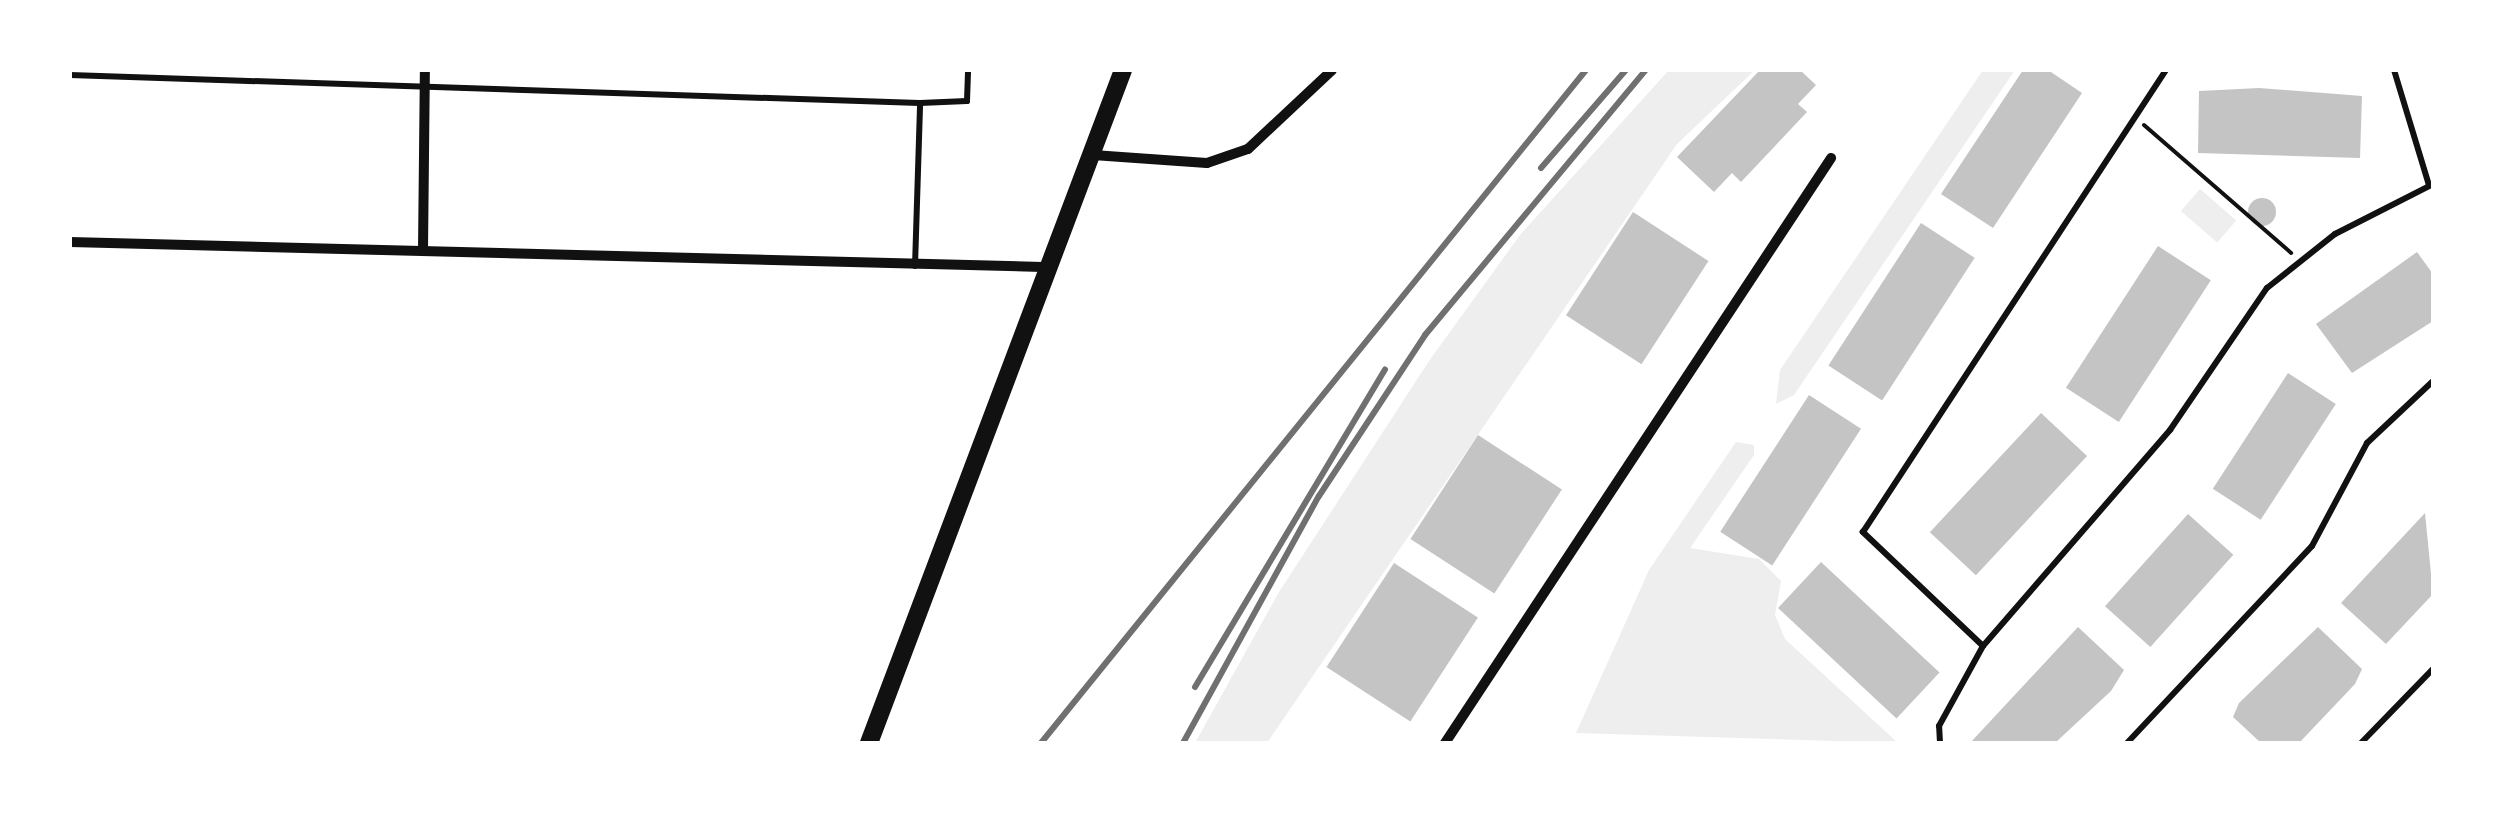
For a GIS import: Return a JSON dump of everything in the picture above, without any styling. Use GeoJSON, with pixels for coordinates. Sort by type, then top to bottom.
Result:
{"type":"FeatureCollection","features":[{"type":"Feature","properties":{"kind":"main road"},"geometry":{"type":"LineString","coordinates":[[868,743],[1043,267],[1093,155],[1123,70]]}},
{"type":"Feature","properties":{"kind":"street"},"geometry":{"type":"LineString","coordinates":[[1093,155],[1207,163],[1248,149],[1332,70]]}},
{"type":"Feature","properties":{"kind":"street"},"geometry":{"type":"LineString","coordinates":[[423,250],[425,76]]}},
{"type":"Feature","properties":{"kind":"street"},"geometry":{"type":"LineString","coordinates":[[1446,743],[1832,158]]}},
{"type":"Feature","properties":{"kind":"street"},"geometry":{"type":"LineString","coordinates":[[70,242],[1043,267]]}},
{"type":"Feature","properties":{"kind":"lane"},"geometry":{"type":"LineString","coordinates":[[70,75],[425,76],[920,104],[967,100],[968,70]]}},
{"type":"Feature","properties":{"kind":"lane"},"geometry":{"type":"LineString","coordinates":[[1983,646],[1863,532],[2132,115],[2166,70]]}},
{"type":"Feature","properties":{"kind":"lane"},"geometry":{"type":"LineString","coordinates":[[1940,743],[1939,726],[1983,646],[2170,430],[2267,288],[2300,262],[2431,185],[2394,70]]}},
{"type":"Feature","properties":{"kind":"lane"},"geometry":{"type":"LineString","coordinates":[[915,266],[920,104]]}},
{"type":"Feature","properties":{"kind":"lane"},"geometry":{"type":"LineString","coordinates":[[2128,743],[2312,546],[2367,442],[2433,381]]}},
{"type":"Feature","properties":{"kind":"lane"},"geometry":{"type":"LineString","coordinates":[[2361,743],[2433,670]]}},
{"type":"Feature","properties":{"kind":"path"},"geometry":{"type":"LineString","coordinates":[[2132,115],[2300,262]]}},
{"type":"Feature","properties":{"kind":"shaded area"},"geometry":{"type":"Polygon","coordinates":[[[1669,70],[1755,70],[1677,144],[1267,743],[1195,743],[1279,592],[1429,361],[1520,235],[1669,70]]]}},
{"type":"Feature","properties":{"kind":"shaded area"},"geometry":{"type":"Polygon","coordinates":[[[1983,70],[2015,70],[1794,395],[1776,404],[1780,370],[1983,70]]]}},
{"type":"Feature","properties":{"kind":"shaded area"},"geometry":{"type":"Polygon","coordinates":[[[2200,189],[2236,220],[2217,242],[2181,211],[2200,189]]]}},
{"type":"Feature","properties":{"kind":"shaded area"},"geometry":{"type":"Polygon","coordinates":[[[1736,442],[1754,445],[1754,455],[1690,548],[1759,559],[1781,581],[1775,615],[1785,639],[1898,743],[1576,733],[1649,570],[1736,442]]]}},
{"type":"Feature","properties":{"kind":"building"},"geometry":{"type":"Polygon","coordinates":[[[1760,70],[1800,70],[1816,85],[1798,104],[1807,112],[1741,182],[1732,173],[1714,192],[1677,157],[1760,70]]]}},
{"type":"Feature","properties":{"kind":"building"},"geometry":{"type":"Polygon","coordinates":[[[2023,70],[2048,70],[2082,93],[1993,228],[1941,194],[2023,70]]]}},
{"type":"Feature","properties":{"kind":"building"},"geometry":{"type":"Polygon","coordinates":[[[2259,88],[2362,96],[2360,158],[2198,153],[2199,91],[2259,88]]]}},
{"type":"Feature","properties":{"kind":"building"},"geometry":{"type":"Polygon","coordinates":[[[2262,198],[2272,202],[2276,212],[2272,222],[2262,226],[2252,222],[2248,212],[2252,202],[2262,198]]]}},
{"type":"Feature","properties":{"kind":"building"},"geometry":{"type":"Polygon","coordinates":[[[1633,212],[1708,261],[1641,364],[1566,315],[1633,212]]]}},
{"type":"Feature","properties":{"kind":"building"},"geometry":{"type":"Polygon","coordinates":[[[1921,223],[1975,258],[1882,400],[1828,366],[1921,223]]]}},
{"type":"Feature","properties":{"kind":"building"},"geometry":{"type":"Polygon","coordinates":[[[2158,246],[2211,280],[2119,422],[2066,388],[2158,246]]]}},
{"type":"Feature","properties":{"kind":"building"},"geometry":{"type":"Polygon","coordinates":[[[2417,252],[2433,274],[2433,321],[2352,373],[2316,324],[2417,252]]]}},
{"type":"Feature","properties":{"kind":"building"},"geometry":{"type":"Polygon","coordinates":[[[2288,373],[2336,404],[2261,520],[2213,489],[2288,373]]]}},
{"type":"Feature","properties":{"kind":"building"},"geometry":{"type":"Polygon","coordinates":[[[1809,395],[1861,429],[1772,565],[1720,532],[1809,395]]]}},
{"type":"Feature","properties":{"kind":"building"},"geometry":{"type":"Polygon","coordinates":[[[2041,413],[2087,456],[1976,575],[1930,532],[2041,413]]]}},
{"type":"Feature","properties":{"kind":"building"},"geometry":{"type":"Polygon","coordinates":[[[1478,435],[1562,489],[1494,593],[1410,539],[1478,435]]]}},
{"type":"Feature","properties":{"kind":"building"},"geometry":{"type":"Polygon","coordinates":[[[2425,513],[2433,594],[2386,644],[2341,603],[2425,513]]]}},
{"type":"Feature","properties":{"kind":"building"},"geometry":{"type":"Polygon","coordinates":[[[2188,514],[2233,555],[2150,647],[2105,606],[2188,514]]]}},
{"type":"Feature","properties":{"kind":"building"},"geometry":{"type":"Polygon","coordinates":[[[1821,562],[1939,672],[1897,719],[1778,608],[1821,562]]]}},
{"type":"Feature","properties":{"kind":"building"},"geometry":{"type":"Polygon","coordinates":[[[1394,563],[1478,617],[1410,721],[1326,667],[1394,563]]]}},
{"type":"Feature","properties":{"kind":"building"},"geometry":{"type":"Polygon","coordinates":[[[2078,627],[2124,670],[2111,691],[2055,743],[1970,743],[2078,627]]]}},
{"type":"Feature","properties":{"kind":"building"},"geometry":{"type":"Polygon","coordinates":[[[2318,627],[2362,669],[2355,684],[2299,743],[2261,743],[2233,717],[2239,703],[2318,627]]]}},
{"type":"Feature","properties":{"kind":"railway"},"geometry":{"type":"LineString","coordinates":[[1041,743],[1586,70]]}},
{"type":"Feature","properties":{"kind":"railway"},"geometry":{"type":"LineString","coordinates":[[1541,168],[1626,70]]}},
{"type":"Feature","properties":{"kind":"railway"},"geometry":{"type":"LineString","coordinates":[[1183,743],[1319,496],[1425,335],[1646,70]]}},
{"type":"Feature","properties":{"kind":"railway"},"geometry":{"type":"LineString","coordinates":[[1195,687],[1385,370]]}}]}
